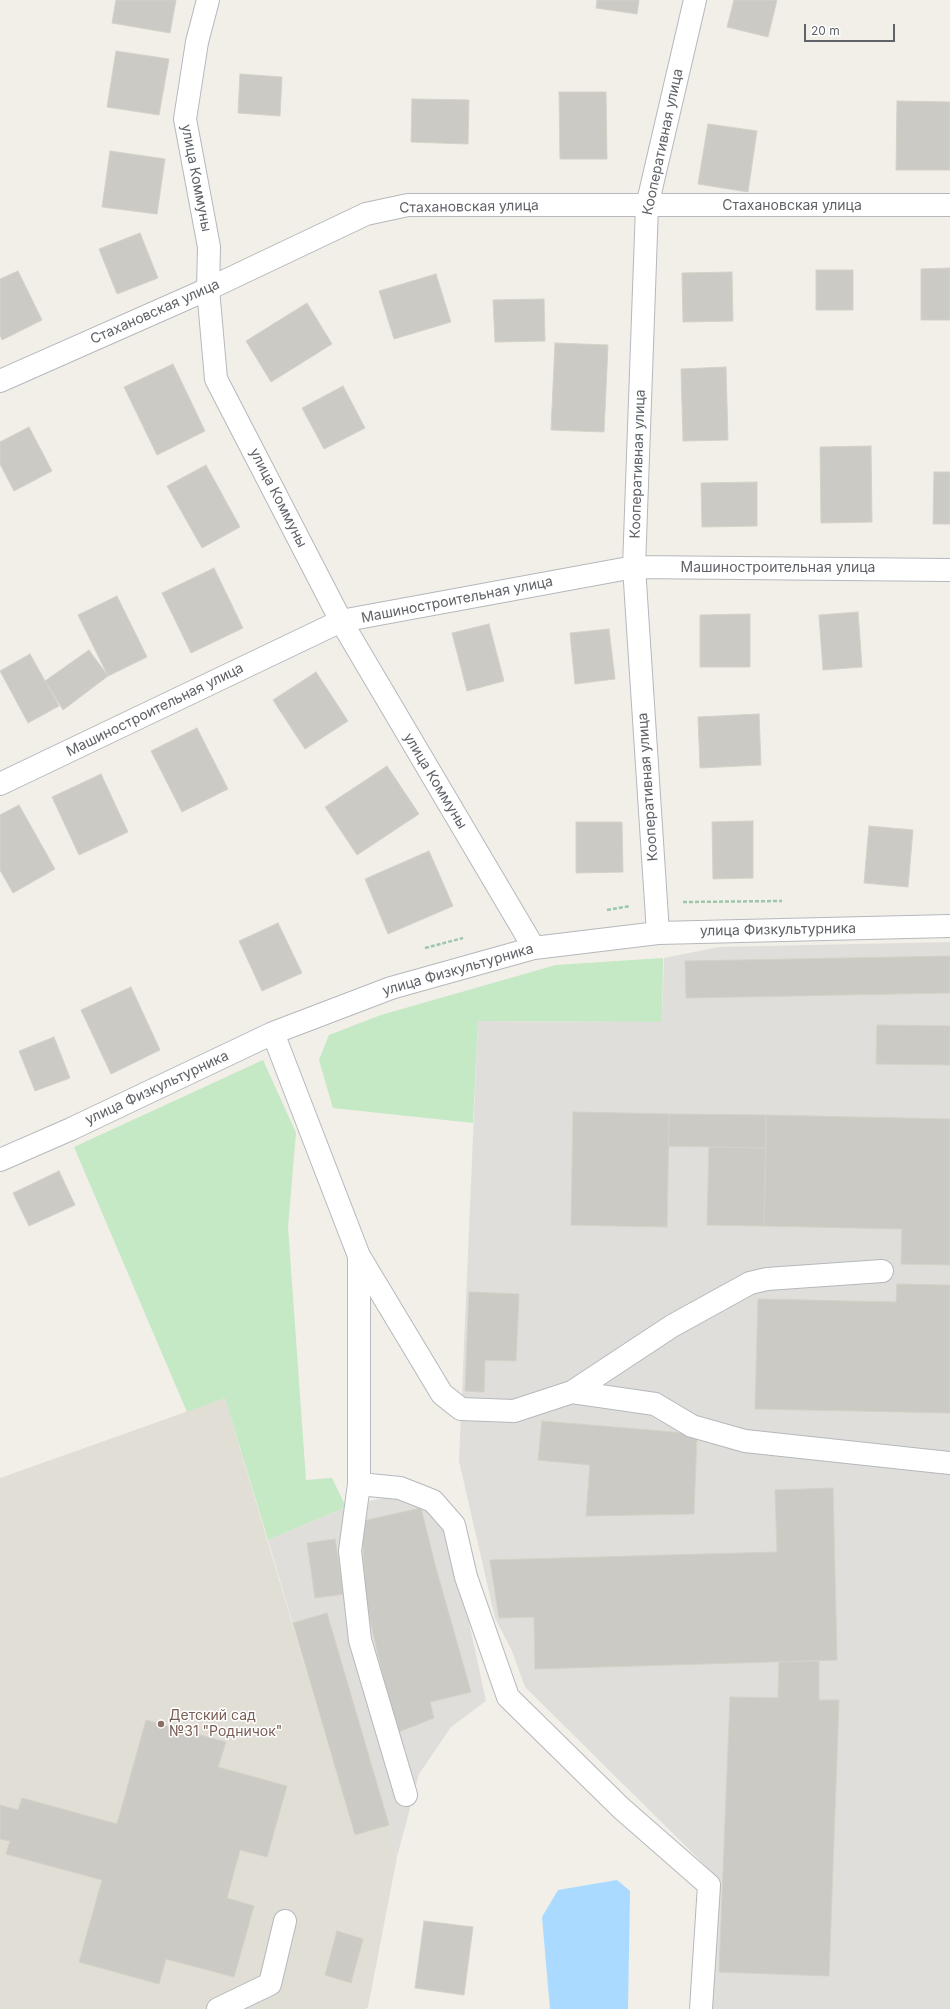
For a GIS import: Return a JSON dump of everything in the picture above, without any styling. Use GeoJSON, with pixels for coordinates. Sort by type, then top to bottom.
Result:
{"type":"FeatureCollection","features":[{"type":"Feature","properties":{"kind":"street","name":"улица Коммуны"},"geometry":{"type":"LineString","coordinates":[[208,0],[196,42],[185,119],[209,247],[208,289],[216,379],[341,622],[534,948]]}},
{"type":"Feature","properties":{"kind":"street","name":"Кооперативная улица"},"geometry":{"type":"LineString","coordinates":[[658,933],[634,567],[647,206],[695,0]]}},
{"type":"Feature","properties":{"kind":"street","name":"Стахановская улица"},"geometry":{"type":"LineString","coordinates":[[0,381],[208,289],[366,214],[408,205],[950,205]]}},
{"type":"Feature","properties":{"kind":"street","name":"Машиностроительная улица"},"geometry":{"type":"LineString","coordinates":[[0,784],[341,622],[634,567],[950,570]]}},
{"type":"Feature","properties":{"kind":"street","name":"улица Физкультурника"},"geometry":{"type":"LineString","coordinates":[[0,1160],[71,1129],[274,1033],[391,988],[534,948],[658,933],[950,926]]}},
{"type":"Feature","properties":{"kind":"street"},"geometry":{"type":"LineString","coordinates":[[274,1033],[359,1256],[442,1394],[461,1409],[514,1411],[572,1392],[672,1326],[750,1283],[767,1279],[882,1271]]}},
{"type":"Feature","properties":{"kind":"street"},"geometry":{"type":"LineString","coordinates":[[359,1256],[359,1484],[350,1551],[360,1640],[406,1795]]}},
{"type":"Feature","properties":{"kind":"street"},"geometry":{"type":"LineString","coordinates":[[572,1392],[655,1404],[692,1426],[745,1441],[950,1463]]}},
{"type":"Feature","properties":{"kind":"street"},"geometry":{"type":"LineString","coordinates":[[359,1484],[400,1488],[433,1501],[454,1525],[466,1577],[508,1697],[621,1808],[709,1885],[701,2009]]}},
{"type":"Feature","properties":{"kind":"street"},"geometry":{"type":"LineString","coordinates":[[218,2009],[270,1984],[285,1921]]}},
{"type":"Feature","properties":{"kind":"shaded area"},"geometry":{"type":"Polygon","coordinates":[[[950,942],[950,2009],[712,2009],[720,1880],[525,1687],[512,1651],[495,1618],[459,1461],[478,1021],[662,1022],[664,958],[719,947],[950,942]]]}},
{"type":"Feature","properties":{"kind":"shaded area","name":"Детский сад №31 \"Родничок\""},"geometry":{"type":"Polygon","coordinates":[[[225,1398],[355,1835],[389,1825],[397,1857],[368,2007],[365,2009],[0,2009],[0,1478],[225,1398]]]}},
{"type":"Feature","properties":{"kind":"shaded area"},"geometry":{"type":"Polygon","coordinates":[[[407,1492],[449,1529],[486,1701],[451,1727],[419,1774],[397,1857],[389,1825],[355,1835],[268,1540],[346,1507],[407,1492]]]}},
{"type":"Feature","properties":{"kind":"green space"},"geometry":{"type":"Polygon","coordinates":[[[663,958],[662,1022],[478,1021],[473,1123],[333,1108],[319,1060],[329,1035],[381,1015],[556,965],[663,958]]]}},
{"type":"Feature","properties":{"kind":"green space"},"geometry":{"type":"Polygon","coordinates":[[[263,1060],[296,1133],[288,1227],[306,1480],[332,1478],[346,1507],[268,1540],[225,1398],[187,1412],[74,1147],[263,1060]]]}},
{"type":"Feature","properties":{"kind":"water"},"geometry":{"type":"Polygon","coordinates":[[[617,1880],[630,1891],[628,2009],[550,2009],[542,1917],[558,1890],[617,1880]]]}},
{"type":"Feature","properties":{"kind":"building"},"geometry":{"type":"Polygon","coordinates":[[[116,0],[176,0],[170,33],[112,23],[116,0]]]}},
{"type":"Feature","properties":{"kind":"building"},"geometry":{"type":"Polygon","coordinates":[[[597,0],[639,0],[637,14],[596,8],[597,0]]]}},
{"type":"Feature","properties":{"kind":"building"},"geometry":{"type":"Polygon","coordinates":[[[734,0],[777,0],[768,37],[727,27],[734,0]]]}},
{"type":"Feature","properties":{"kind":"building"},"geometry":{"type":"Polygon","coordinates":[[[116,51],[169,59],[159,115],[107,107],[116,51]]]}},
{"type":"Feature","properties":{"kind":"building"},"geometry":{"type":"Polygon","coordinates":[[[240,74],[282,77],[280,116],[238,113],[240,74]]]}},
{"type":"Feature","properties":{"kind":"building"},"geometry":{"type":"Polygon","coordinates":[[[559,92],[606,92],[607,159],[560,159],[559,92]]]}},
{"type":"Feature","properties":{"kind":"building"},"geometry":{"type":"Polygon","coordinates":[[[412,99],[469,100],[468,144],[411,142],[412,99]]]}},
{"type":"Feature","properties":{"kind":"building"},"geometry":{"type":"Polygon","coordinates":[[[897,101],[950,102],[950,170],[896,170],[897,101]]]}},
{"type":"Feature","properties":{"kind":"building"},"geometry":{"type":"Polygon","coordinates":[[[708,124],[757,131],[748,192],[698,184],[708,124]]]}},
{"type":"Feature","properties":{"kind":"building"},"geometry":{"type":"Polygon","coordinates":[[[110,151],[165,159],[157,214],[102,207],[110,151]]]}},
{"type":"Feature","properties":{"kind":"building"},"geometry":{"type":"Polygon","coordinates":[[[140,233],[158,278],[117,294],[99,249],[140,233]]]}},
{"type":"Feature","properties":{"kind":"building"},"geometry":{"type":"Polygon","coordinates":[[[950,268],[950,320],[921,320],[921,269],[950,268]]]}},
{"type":"Feature","properties":{"kind":"building"},"geometry":{"type":"Polygon","coordinates":[[[816,270],[853,270],[853,310],[816,310],[816,270]]]}},
{"type":"Feature","properties":{"kind":"building"},"geometry":{"type":"Polygon","coordinates":[[[18,271],[42,320],[2,340],[0,335],[0,279],[18,271]]]}},
{"type":"Feature","properties":{"kind":"building"},"geometry":{"type":"Polygon","coordinates":[[[732,272],[733,321],[683,322],[682,273],[732,272]]]}},
{"type":"Feature","properties":{"kind":"building"},"geometry":{"type":"Polygon","coordinates":[[[436,274],[451,322],[394,339],[379,291],[436,274]]]}},
{"type":"Feature","properties":{"kind":"building"},"geometry":{"type":"Polygon","coordinates":[[[544,299],[545,341],[495,342],[493,300],[544,299]]]}},
{"type":"Feature","properties":{"kind":"building"},"geometry":{"type":"Polygon","coordinates":[[[307,303],[332,344],[271,382],[246,341],[307,303]]]}},
{"type":"Feature","properties":{"kind":"building"},"geometry":{"type":"Polygon","coordinates":[[[555,343],[608,345],[604,432],[551,430],[555,343]]]}},
{"type":"Feature","properties":{"kind":"building"},"geometry":{"type":"Polygon","coordinates":[[[173,364],[205,431],[157,455],[124,387],[173,364]]]}},
{"type":"Feature","properties":{"kind":"building"},"geometry":{"type":"Polygon","coordinates":[[[726,367],[728,440],[683,441],[681,369],[726,367]]]}},
{"type":"Feature","properties":{"kind":"building"},"geometry":{"type":"Polygon","coordinates":[[[343,386],[365,428],[324,449],[302,408],[343,386]]]}},
{"type":"Feature","properties":{"kind":"building"},"geometry":{"type":"Polygon","coordinates":[[[29,427],[52,471],[14,491],[0,464],[0,442],[29,427]]]}},
{"type":"Feature","properties":{"kind":"building"},"geometry":{"type":"Polygon","coordinates":[[[871,446],[872,522],[821,523],[820,447],[871,446]]]}},
{"type":"Feature","properties":{"kind":"building"},"geometry":{"type":"Polygon","coordinates":[[[206,465],[240,527],[202,548],[167,486],[206,465]]]}},
{"type":"Feature","properties":{"kind":"building"},"geometry":{"type":"Polygon","coordinates":[[[934,472],[950,472],[950,524],[933,524],[934,472]]]}},
{"type":"Feature","properties":{"kind":"building"},"geometry":{"type":"Polygon","coordinates":[[[757,482],[757,526],[702,527],[701,483],[757,482]]]}},
{"type":"Feature","properties":{"kind":"building"},"geometry":{"type":"Polygon","coordinates":[[[214,568],[243,628],[191,653],[162,593],[214,568]]]}},
{"type":"Feature","properties":{"kind":"building"},"geometry":{"type":"Polygon","coordinates":[[[117,596],[147,657],[108,676],[78,615],[117,596]]]}},
{"type":"Feature","properties":{"kind":"building"},"geometry":{"type":"Polygon","coordinates":[[[858,612],[862,667],[823,670],[819,615],[858,612]]]}},
{"type":"Feature","properties":{"kind":"building"},"geometry":{"type":"Polygon","coordinates":[[[750,614],[750,667],[700,667],[700,615],[750,614]]]}},
{"type":"Feature","properties":{"kind":"building"},"geometry":{"type":"Polygon","coordinates":[[[489,624],[504,681],[467,691],[452,633],[489,624]]]}},
{"type":"Feature","properties":{"kind":"building"},"geometry":{"type":"Polygon","coordinates":[[[609,629],[615,679],[575,684],[570,633],[609,629]]]}},
{"type":"Feature","properties":{"kind":"building"},"geometry":{"type":"Polygon","coordinates":[[[89,650],[108,676],[63,710],[45,681],[89,650]]]}},
{"type":"Feature","properties":{"kind":"building"},"geometry":{"type":"Polygon","coordinates":[[[30,654],[59,706],[28,723],[0,671],[30,654]]]}},
{"type":"Feature","properties":{"kind":"building"},"geometry":{"type":"Polygon","coordinates":[[[316,672],[348,721],[305,749],[273,700],[316,672]]]}},
{"type":"Feature","properties":{"kind":"building"},"geometry":{"type":"Polygon","coordinates":[[[759,714],[761,765],[700,768],[698,717],[759,714]]]}},
{"type":"Feature","properties":{"kind":"building"},"geometry":{"type":"Polygon","coordinates":[[[197,728],[228,789],[182,812],[151,751],[197,728]]]}},
{"type":"Feature","properties":{"kind":"building"},"geometry":{"type":"Polygon","coordinates":[[[387,766],[419,814],[357,855],[325,807],[387,766]]]}},
{"type":"Feature","properties":{"kind":"building"},"geometry":{"type":"Polygon","coordinates":[[[101,774],[128,832],[79,855],[52,797],[101,774]]]}},
{"type":"Feature","properties":{"kind":"building"},"geometry":{"type":"Polygon","coordinates":[[[19,805],[55,869],[13,893],[0,870],[0,815],[19,805]]]}},
{"type":"Feature","properties":{"kind":"building"},"geometry":{"type":"Polygon","coordinates":[[[753,821],[753,878],[713,879],[712,822],[753,821]]]}},
{"type":"Feature","properties":{"kind":"building"},"geometry":{"type":"Polygon","coordinates":[[[576,822],[622,822],[623,872],[576,873],[576,822]]]}},
{"type":"Feature","properties":{"kind":"building"},"geometry":{"type":"Polygon","coordinates":[[[869,826],[913,830],[908,887],[864,883],[869,826]]]}},
{"type":"Feature","properties":{"kind":"building"},"geometry":{"type":"Polygon","coordinates":[[[429,851],[453,906],[388,934],[365,879],[429,851]]]}},
{"type":"Feature","properties":{"kind":"building"},"geometry":{"type":"Polygon","coordinates":[[[278,923],[302,973],[262,991],[239,941],[278,923]]]}},
{"type":"Feature","properties":{"kind":"building"},"geometry":{"type":"Polygon","coordinates":[[[950,956],[950,993],[686,998],[685,961],[950,956]]]}},
{"type":"Feature","properties":{"kind":"building"},"geometry":{"type":"Polygon","coordinates":[[[131,987],[160,1050],[111,1074],[81,1010],[131,987]]]}},
{"type":"Feature","properties":{"kind":"building"},"geometry":{"type":"Polygon","coordinates":[[[877,1025],[950,1026],[950,1065],[876,1064],[877,1025]]]}},
{"type":"Feature","properties":{"kind":"building"},"geometry":{"type":"Polygon","coordinates":[[[54,1037],[70,1078],[35,1091],[19,1051],[54,1037]]]}},
{"type":"Feature","properties":{"kind":"building"},"geometry":{"type":"Polygon","coordinates":[[[573,1112],[669,1114],[667,1227],[571,1225],[573,1112]]]}},
{"type":"Feature","properties":{"kind":"building"},"geometry":{"type":"Polygon","coordinates":[[[669,1114],[766,1115],[766,1148],[668,1146],[669,1114]]]}},
{"type":"Feature","properties":{"kind":"building"},"geometry":{"type":"Polygon","coordinates":[[[766,1115],[950,1119],[950,1265],[901,1264],[902,1229],[764,1226],[766,1115]]]}},
{"type":"Feature","properties":{"kind":"building"},"geometry":{"type":"Polygon","coordinates":[[[709,1147],[766,1148],[764,1226],[707,1225],[709,1147]]]}},
{"type":"Feature","properties":{"kind":"building"},"geometry":{"type":"Polygon","coordinates":[[[59,1171],[75,1205],[29,1226],[13,1193],[59,1171]]]}},
{"type":"Feature","properties":{"kind":"building"},"geometry":{"type":"Polygon","coordinates":[[[897,1284],[950,1285],[950,1413],[755,1409],[758,1299],[896,1302],[897,1284]]]}},
{"type":"Feature","properties":{"kind":"building"},"geometry":{"type":"Polygon","coordinates":[[[469,1292],[519,1294],[516,1361],[485,1360],[484,1392],[465,1391],[469,1292]]]}},
{"type":"Feature","properties":{"kind":"building"},"geometry":{"type":"Polygon","coordinates":[[[542,1421],[697,1434],[694,1514],[586,1516],[590,1465],[538,1460],[542,1421]]]}},
{"type":"Feature","properties":{"kind":"building"},"geometry":{"type":"Polygon","coordinates":[[[833,1488],[837,1660],[535,1669],[534,1617],[499,1618],[490,1560],[777,1552],[775,1490],[833,1488]]]}},
{"type":"Feature","properties":{"kind":"building"},"geometry":{"type":"Polygon","coordinates":[[[421,1508],[436,1568],[471,1692],[430,1702],[434,1718],[396,1733],[365,1598],[362,1521],[421,1508]]]}},
{"type":"Feature","properties":{"kind":"building"},"geometry":{"type":"Polygon","coordinates":[[[335,1539],[344,1594],[315,1598],[307,1543],[335,1539]]]}},
{"type":"Feature","properties":{"kind":"building"},"geometry":{"type":"Polygon","coordinates":[[[327,1613],[389,1825],[355,1835],[293,1623],[327,1613]]]}},
{"type":"Feature","properties":{"kind":"building"},"geometry":{"type":"Polygon","coordinates":[[[819,1661],[819,1700],[839,1700],[829,1976],[719,1972],[730,1697],[778,1698],[779,1662],[819,1661]]]}},
{"type":"Feature","properties":{"kind":"building"},"geometry":{"type":"Polygon","coordinates":[[[146,1720],[226,1742],[218,1767],[287,1786],[267,1857],[240,1850],[227,1898],[254,1906],[234,1977],[166,1959],[159,1984],[79,1962],[102,1880],[6,1854],[10,1841],[0,1839],[0,1805],[18,1810],[22,1798],[117,1824],[146,1720]]]}},
{"type":"Feature","properties":{"kind":"building"},"geometry":{"type":"Polygon","coordinates":[[[424,1921],[473,1927],[464,1995],[415,1988],[424,1921]]]}},
{"type":"Feature","properties":{"kind":"building"},"geometry":{"type":"Polygon","coordinates":[[[337,1931],[363,1939],[351,1983],[325,1975],[337,1931]]]}},
{"type":"Feature","properties":{"kind":"place","name":"Детский сад №31 \"Родничок\""},"geometry":{"type":"Point","coordinates":[161,1724]}}]}
